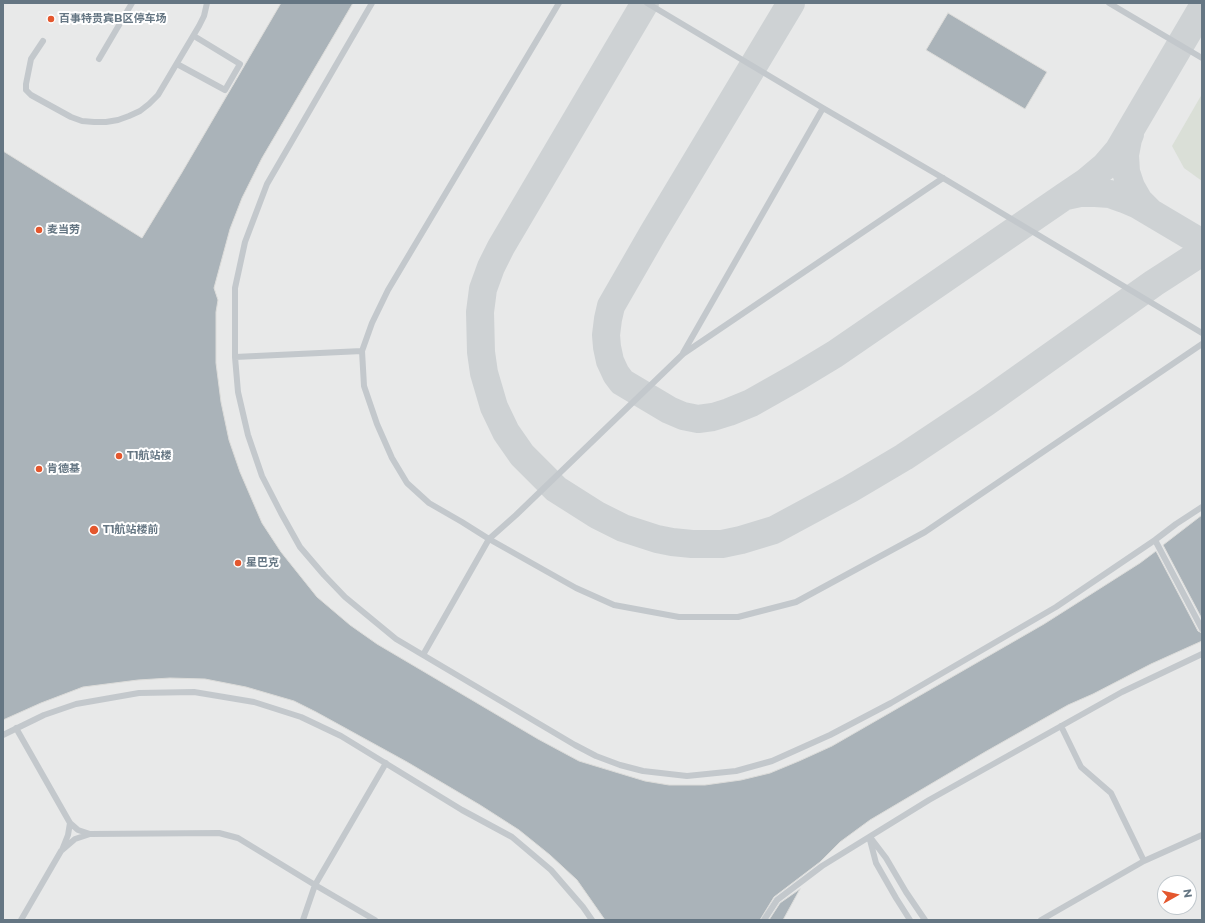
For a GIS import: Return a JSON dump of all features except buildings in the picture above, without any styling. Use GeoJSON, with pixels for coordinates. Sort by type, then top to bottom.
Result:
{"type":"FeatureCollection","features":[{"type":"Feature","properties":{"kind":"lane"},"geometry":{"type":"LineString","coordinates":[[99,59],[132,3]]}},
{"type":"Feature","properties":{"kind":"lane"},"geometry":{"type":"LineString","coordinates":[[43,41],[31,59],[26,90],[31,95],[71,117],[82,121],[112,121],[140,111],[150,104],[158,95],[194,36],[204,16],[207,3]]}},
{"type":"Feature","properties":{"kind":"lane"},"geometry":{"type":"LineString","coordinates":[[372,3],[266,184],[245,242],[235,288],[235,357],[238,392],[248,435],[260,469],[280,513],[300,547],[324,575],[346,597],[396,639],[575,745],[602,758],[643,772],[687,776],[736,771],[779,758],[830,735],[891,703],[1056,607],[1155,540],[1202,506]]}},
{"type":"Feature","properties":{"kind":"lane"},"geometry":{"type":"LineString","coordinates":[[559,3],[388,290],[372,323],[362,351],[364,386],[377,424],[392,458],[407,483],[429,503],[576,588],[614,605],[679,617],[738,617],[796,602],[925,532],[1202,344]]}},
{"type":"Feature","properties":{"kind":"lane"},"geometry":{"type":"LineString","coordinates":[[647,3],[1202,333]]}},
{"type":"Feature","properties":{"kind":"lane"},"geometry":{"type":"LineString","coordinates":[[1109,3],[1202,58]]}},
{"type":"Feature","properties":{"kind":"lane"},"geometry":{"type":"LineString","coordinates":[[177,64],[225,90],[240,64],[194,36]]}},
{"type":"Feature","properties":{"kind":"lane"},"geometry":{"type":"LineString","coordinates":[[683,354],[823,108]]}},
{"type":"Feature","properties":{"kind":"lane"},"geometry":{"type":"LineString","coordinates":[[423,655],[489,539],[516,515],[683,354],[943,178]]}},
{"type":"Feature","properties":{"kind":"lane"},"geometry":{"type":"LineString","coordinates":[[235,357],[362,351]]}},
{"type":"Feature","properties":{"kind":"lane"},"geometry":{"type":"LineString","coordinates":[[1155,540],[1202,629]]}},
{"type":"Feature","properties":{"kind":"lane"},"geometry":{"type":"LineString","coordinates":[[764,920],[777,900],[822,866],[929,800],[1122,692],[1202,654]]}},
{"type":"Feature","properties":{"kind":"lane"},"geometry":{"type":"LineString","coordinates":[[3,735],[44,714],[76,704],[139,693],[194,692],[254,702],[301,717],[341,736],[462,810],[512,837],[552,870],[592,920]]}},
{"type":"Feature","properties":{"kind":"lane"},"geometry":{"type":"LineString","coordinates":[[1061,726],[1081,767],[1110,793],[1144,861]]}},
{"type":"Feature","properties":{"kind":"lane"},"geometry":{"type":"LineString","coordinates":[[16,728],[70,823],[78,830],[90,834]]}},
{"type":"Feature","properties":{"kind":"lane"},"geometry":{"type":"LineString","coordinates":[[302,920],[315,885],[386,763]]}},
{"type":"Feature","properties":{"kind":"lane"},"geometry":{"type":"LineString","coordinates":[[21,920],[61,851],[68,835],[70,823]]}},
{"type":"Feature","properties":{"kind":"lane"},"geometry":{"type":"LineString","coordinates":[[61,851],[75,839],[90,834],[219,833],[238,838],[375,920]]}},
{"type":"Feature","properties":{"kind":"lane"},"geometry":{"type":"LineString","coordinates":[[1041,920],[1144,861],[1202,835]]}},
{"type":"Feature","properties":{"kind":"lane"},"geometry":{"type":"LineString","coordinates":[[870,837],[876,863],[910,920]]}},
{"type":"Feature","properties":{"kind":"lane"},"geometry":{"type":"LineString","coordinates":[[870,837],[886,858],[925,920]]}},
{"type":"Feature","properties":{"kind":"shaded area"},"geometry":{"type":"Polygon","coordinates":[[[3,3],[1202,3],[1202,920],[3,920],[3,3]]]}},
{"type":"Feature","properties":{"kind":"shaded area"},"geometry":{"type":"Polygon","coordinates":[[[1202,94],[1202,181],[1184,168],[1172,146],[1202,94]]]}},
{"type":"Feature","properties":{"kind":"taxiway"},"geometry":{"type":"LineString","coordinates":[[645,3],[501,247],[491,267],[483,289],[480,312],[481,352],[484,373],[494,407],[506,432],[522,455],[556,489],[597,515],[623,528],[657,539],[692,544],[722,544],[774,530],[850,489],[904,457],[985,403],[1154,283],[1202,252]]}},
{"type":"Feature","properties":{"kind":"taxiway"},"geometry":{"type":"LineString","coordinates":[[791,3],[611,306],[606,335],[610,361],[616,374],[622,382],[669,410],[683,416],[698,419],[713,417],[729,412],[751,403],[797,377],[835,354],[1086,182],[1105,166],[1118,151],[1202,8]]}},
{"type":"Feature","properties":{"kind":"taxiway"},"geometry":{"type":"LineString","coordinates":[[1130,134],[1125,155],[1126,172],[1131,187],[1139,201],[1149,211]]}},
{"type":"Feature","properties":{"kind":"taxiway"},"geometry":{"type":"LineString","coordinates":[[1066,196],[1080,193],[1110,194],[1138,205],[1202,243]]}},
{"type":"Feature","properties":{"kind":"place","name":"百事特贵宾B区停车场"},"geometry":{"type":"Point","coordinates":[51,19]}},
{"type":"Feature","properties":{"kind":"place","name":"麦当劳"},"geometry":{"type":"Point","coordinates":[39,230]}},
{"type":"Feature","properties":{"kind":"place","name":"T1航站楼"},"geometry":{"type":"Point","coordinates":[119,456]}},
{"type":"Feature","properties":{"kind":"place","name":"肯德基"},"geometry":{"type":"Point","coordinates":[39,469]}},
{"type":"Feature","properties":{"kind":"place","name":"T1航站楼前"},"geometry":{"type":"Point","coordinates":[94,530]}},
{"type":"Feature","properties":{"kind":"place","name":"星巴克"},"geometry":{"type":"Point","coordinates":[238,563]}}]}
